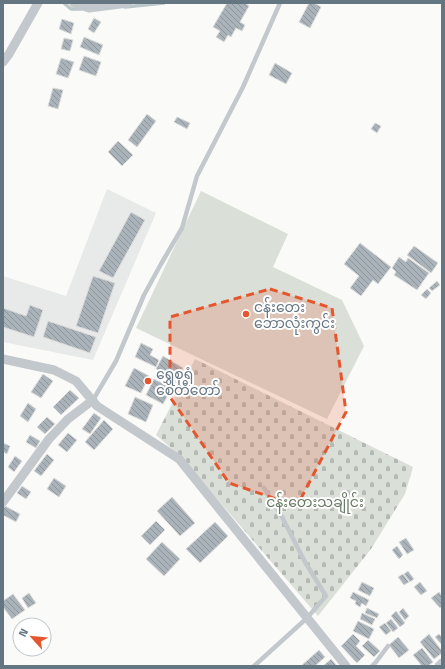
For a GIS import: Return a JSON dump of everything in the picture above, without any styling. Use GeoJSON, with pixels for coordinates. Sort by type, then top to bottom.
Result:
{"type":"FeatureCollection","features":[{"type":"Feature","properties":{"kind":"street"},"geometry":{"type":"LineString","coordinates":[[3,62],[38,3]]}},
{"type":"Feature","properties":{"kind":"street"},"geometry":{"type":"LineString","coordinates":[[74,3],[89,8],[128,3]]}},
{"type":"Feature","properties":{"kind":"street"},"geometry":{"type":"LineString","coordinates":[[3,358],[54,370],[76,381],[97,406],[179,459],[346,666]]}},
{"type":"Feature","properties":{"kind":"street"},"geometry":{"type":"LineString","coordinates":[[3,502],[49,440],[68,419],[93,400]]}},
{"type":"Feature","properties":{"kind":"street"},"geometry":{"type":"LineString","coordinates":[[439,666],[442,663]]}},
{"type":"Feature","properties":{"kind":"lane"},"geometry":{"type":"LineString","coordinates":[[93,400],[116,361],[144,295],[182,228],[197,176],[243,87],[280,3]]}},
{"type":"Feature","properties":{"kind":"lane"},"geometry":{"type":"LineString","coordinates":[[254,666],[307,618],[326,596],[305,562],[280,513],[264,488]]}},
{"type":"Feature","properties":{"kind":"lane"},"geometry":{"type":"LineString","coordinates":[[372,666],[388,646]]}},
{"type":"Feature","properties":{"kind":"highlighted area"},"geometry":{"type":"Polygon","coordinates":[[[270,289],[332,308],[346,412],[297,506],[229,483],[170,397],[170,317],[270,289]]]}},
{"type":"Feature","properties":{"kind":"shaded area"},"geometry":{"type":"Polygon","coordinates":[[[107,189],[156,213],[93,360],[3,342],[3,276],[66,296],[107,189]]]}},
{"type":"Feature","properties":{"kind":"green space","name":"ငန်းတေး ဘောလုံးကွင်း"},"geometry":{"type":"Polygon","coordinates":[[[201,191],[288,234],[273,267],[342,300],[364,346],[327,419],[136,328],[201,191]]]}},
{"type":"Feature","properties":{"kind":"green space","name":"ငန်းတေးသချိုင်း"},"geometry":{"type":"Polygon","coordinates":[[[195,359],[413,467],[405,494],[371,549],[318,616],[180,456],[156,435],[195,359]]]}},
{"type":"Feature","properties":{"kind":"building"},"geometry":{"type":"Polygon","coordinates":[[[227,3],[245,3],[249,6],[240,22],[245,25],[242,31],[236,28],[231,37],[228,35],[224,42],[216,37],[220,31],[213,27],[227,3]]]}},
{"type":"Feature","properties":{"kind":"building"},"geometry":{"type":"Polygon","coordinates":[[[309,3],[314,3],[321,7],[310,28],[299,22],[309,3]]]}},
{"type":"Feature","properties":{"kind":"building"},"geometry":{"type":"Polygon","coordinates":[[[94,18],[101,22],[94,33],[88,29],[94,18]]]}},
{"type":"Feature","properties":{"kind":"building"},"geometry":{"type":"Polygon","coordinates":[[[62,19],[74,23],[71,34],[59,29],[62,19]]]}},
{"type":"Feature","properties":{"kind":"building"},"geometry":{"type":"Polygon","coordinates":[[[84,37],[103,45],[99,55],[80,47],[84,37]]]}},
{"type":"Feature","properties":{"kind":"building"},"geometry":{"type":"Polygon","coordinates":[[[64,38],[73,40],[70,51],[61,49],[64,38]]]}},
{"type":"Feature","properties":{"kind":"building"},"geometry":{"type":"Polygon","coordinates":[[[84,56],[101,62],[96,76],[79,70],[84,56]]]}},
{"type":"Feature","properties":{"kind":"building"},"geometry":{"type":"Polygon","coordinates":[[[61,58],[74,62],[68,78],[56,74],[61,58]]]}},
{"type":"Feature","properties":{"kind":"building"},"geometry":{"type":"Polygon","coordinates":[[[275,63],[292,73],[286,84],[269,75],[275,63]]]}},
{"type":"Feature","properties":{"kind":"building"},"geometry":{"type":"Polygon","coordinates":[[[53,88],[63,90],[58,109],[48,106],[53,88]]]}},
{"type":"Feature","properties":{"kind":"building"},"geometry":{"type":"Polygon","coordinates":[[[147,114],[156,121],[137,147],[128,140],[147,114]]]}},
{"type":"Feature","properties":{"kind":"building"},"geometry":{"type":"Polygon","coordinates":[[[177,117],[190,123],[187,129],[174,122],[177,117]]]}},
{"type":"Feature","properties":{"kind":"building"},"geometry":{"type":"Polygon","coordinates":[[[375,123],[381,126],[377,133],[371,129],[375,123]]]}},
{"type":"Feature","properties":{"kind":"building"},"geometry":{"type":"Polygon","coordinates":[[[118,141],[133,155],[122,166],[108,152],[118,141]]]}},
{"type":"Feature","properties":{"kind":"building"},"geometry":{"type":"Polygon","coordinates":[[[131,212],[145,220],[113,278],[99,271],[131,212]]]}},
{"type":"Feature","properties":{"kind":"building"},"geometry":{"type":"Polygon","coordinates":[[[360,243],[391,267],[378,284],[373,280],[361,296],[350,288],[359,276],[344,264],[360,243]]]}},
{"type":"Feature","properties":{"kind":"building"},"geometry":{"type":"Polygon","coordinates":[[[414,246],[438,263],[431,273],[407,255],[414,246]]]}},
{"type":"Feature","properties":{"kind":"building"},"geometry":{"type":"Polygon","coordinates":[[[399,257],[406,262],[408,258],[429,273],[417,290],[394,275],[396,272],[392,268],[399,257]]]}},
{"type":"Feature","properties":{"kind":"building"},"geometry":{"type":"Polygon","coordinates":[[[93,276],[115,283],[98,333],[76,326],[93,276]]]}},
{"type":"Feature","properties":{"kind":"building"},"geometry":{"type":"Polygon","coordinates":[[[437,281],[440,285],[432,291],[429,288],[437,281]]]}},
{"type":"Feature","properties":{"kind":"building"},"geometry":{"type":"Polygon","coordinates":[[[427,289],[431,293],[426,299],[421,295],[427,289]]]}},
{"type":"Feature","properties":{"kind":"building"},"geometry":{"type":"Polygon","coordinates":[[[30,305],[43,310],[34,337],[3,327],[3,308],[26,316],[30,305]]]}},
{"type":"Feature","properties":{"kind":"building"},"geometry":{"type":"Polygon","coordinates":[[[48,321],[96,337],[90,353],[43,337],[48,321]]]}},
{"type":"Feature","properties":{"kind":"building"},"geometry":{"type":"Polygon","coordinates":[[[141,343],[153,349],[150,355],[159,360],[156,367],[135,357],[141,343]]]}},
{"type":"Feature","properties":{"kind":"building"},"geometry":{"type":"Polygon","coordinates":[[[163,356],[183,368],[175,380],[156,369],[163,356]]]}},
{"type":"Feature","properties":{"kind":"building"},"geometry":{"type":"Polygon","coordinates":[[[134,368],[149,376],[141,393],[125,386],[134,368]]]}},
{"type":"Feature","properties":{"kind":"building"},"geometry":{"type":"Polygon","coordinates":[[[43,374],[53,381],[41,398],[31,392],[43,374]]]}},
{"type":"Feature","properties":{"kind":"building"},"geometry":{"type":"Polygon","coordinates":[[[154,379],[172,388],[163,404],[146,395],[154,379]]]}},
{"type":"Feature","properties":{"kind":"building"},"geometry":{"type":"Polygon","coordinates":[[[70,390],[79,398],[61,415],[53,407],[70,390]]]}},
{"type":"Feature","properties":{"kind":"building"},"geometry":{"type":"Polygon","coordinates":[[[135,397],[153,405],[146,422],[128,414],[135,397]]]}},
{"type":"Feature","properties":{"kind":"building"},"geometry":{"type":"Polygon","coordinates":[[[28,403],[36,409],[28,422],[20,416],[28,403]]]}},
{"type":"Feature","properties":{"kind":"building"},"geometry":{"type":"Polygon","coordinates":[[[94,413],[101,418],[90,434],[82,429],[94,413]]]}},
{"type":"Feature","properties":{"kind":"building"},"geometry":{"type":"Polygon","coordinates":[[[47,417],[55,424],[45,434],[37,427],[47,417]]]}},
{"type":"Feature","properties":{"kind":"building"},"geometry":{"type":"Polygon","coordinates":[[[104,420],[113,429],[94,450],[85,442],[104,420]]]}},
{"type":"Feature","properties":{"kind":"building"},"geometry":{"type":"Polygon","coordinates":[[[68,433],[77,440],[67,452],[58,445],[68,433]]]}},
{"type":"Feature","properties":{"kind":"building"},"geometry":{"type":"Polygon","coordinates":[[[30,435],[40,441],[36,448],[26,442],[30,435]]]}},
{"type":"Feature","properties":{"kind":"building"},"geometry":{"type":"Polygon","coordinates":[[[3,443],[10,446],[7,454],[3,452],[3,443]]]}},
{"type":"Feature","properties":{"kind":"building"},"geometry":{"type":"Polygon","coordinates":[[[47,454],[54,460],[41,476],[34,471],[47,454]]]}},
{"type":"Feature","properties":{"kind":"building"},"geometry":{"type":"Polygon","coordinates":[[[15,456],[22,461],[14,472],[8,467],[15,456]]]}},
{"type":"Feature","properties":{"kind":"building"},"geometry":{"type":"Polygon","coordinates":[[[54,478],[66,486],[59,497],[47,489],[54,478]]]}},
{"type":"Feature","properties":{"kind":"building"},"geometry":{"type":"Polygon","coordinates":[[[22,486],[31,492],[26,499],[17,493],[22,486]]]}},
{"type":"Feature","properties":{"kind":"building"},"geometry":{"type":"Polygon","coordinates":[[[172,497],[195,523],[180,536],[157,511],[172,497]]]}},
{"type":"Feature","properties":{"kind":"building"},"geometry":{"type":"Polygon","coordinates":[[[5,506],[20,514],[16,522],[3,515],[3,509],[5,506]]]}},
{"type":"Feature","properties":{"kind":"building"},"geometry":{"type":"Polygon","coordinates":[[[156,521],[165,530],[150,545],[141,536],[156,521]]]}},
{"type":"Feature","properties":{"kind":"building"},"geometry":{"type":"Polygon","coordinates":[[[215,522],[228,536],[200,563],[186,549],[215,522]]]}},
{"type":"Feature","properties":{"kind":"building"},"geometry":{"type":"Polygon","coordinates":[[[406,538],[414,550],[407,554],[399,542],[406,538]]]}},
{"type":"Feature","properties":{"kind":"building"},"geometry":{"type":"Polygon","coordinates":[[[162,542],[180,559],[164,576],[146,559],[162,542]]]}},
{"type":"Feature","properties":{"kind":"building"},"geometry":{"type":"Polygon","coordinates":[[[397,546],[403,555],[399,559],[392,550],[397,546]]]}},
{"type":"Feature","properties":{"kind":"building"},"geometry":{"type":"Polygon","coordinates":[[[408,571],[414,579],[410,582],[404,574],[408,571]]]}},
{"type":"Feature","properties":{"kind":"building"},"geometry":{"type":"Polygon","coordinates":[[[403,574],[409,582],[404,585],[398,577],[403,574]]]}},
{"type":"Feature","properties":{"kind":"building"},"geometry":{"type":"Polygon","coordinates":[[[362,582],[374,588],[370,596],[358,590],[362,582]]]}},
{"type":"Feature","properties":{"kind":"building"},"geometry":{"type":"Polygon","coordinates":[[[420,582],[427,591],[421,595],[414,587],[420,582]]]}},
{"type":"Feature","properties":{"kind":"building"},"geometry":{"type":"Polygon","coordinates":[[[353,592],[369,600],[366,606],[362,603],[360,607],[355,604],[356,601],[350,598],[353,592]]]}},
{"type":"Feature","properties":{"kind":"building"},"geometry":{"type":"Polygon","coordinates":[[[439,592],[442,596],[442,607],[440,608],[431,598],[439,592]]]}},
{"type":"Feature","properties":{"kind":"building"},"geometry":{"type":"Polygon","coordinates":[[[29,593],[36,603],[28,608],[22,598],[29,593]]]}},
{"type":"Feature","properties":{"kind":"building"},"geometry":{"type":"Polygon","coordinates":[[[13,594],[25,610],[15,617],[12,617],[12,619],[3,607],[3,601],[13,594]]]}},
{"type":"Feature","properties":{"kind":"building"},"geometry":{"type":"Polygon","coordinates":[[[367,608],[379,614],[377,618],[365,613],[367,608]]]}},
{"type":"Feature","properties":{"kind":"building"},"geometry":{"type":"Polygon","coordinates":[[[403,608],[409,616],[405,620],[399,612],[403,608]]]}},
{"type":"Feature","properties":{"kind":"building"},"geometry":{"type":"Polygon","coordinates":[[[396,611],[405,623],[400,627],[391,616],[396,611]]]}},
{"type":"Feature","properties":{"kind":"building"},"geometry":{"type":"Polygon","coordinates":[[[362,613],[375,619],[372,625],[360,619],[362,613]]]}},
{"type":"Feature","properties":{"kind":"building"},"geometry":{"type":"Polygon","coordinates":[[[391,619],[398,628],[393,632],[386,623],[391,619]]]}},
{"type":"Feature","properties":{"kind":"building"},"geometry":{"type":"Polygon","coordinates":[[[358,621],[374,629],[369,639],[353,631],[358,621]]]}},
{"type":"Feature","properties":{"kind":"building"},"geometry":{"type":"Polygon","coordinates":[[[385,623],[391,631],[386,635],[379,627],[385,623]]]}},
{"type":"Feature","properties":{"kind":"building"},"geometry":{"type":"Polygon","coordinates":[[[353,634],[360,641],[356,646],[365,655],[357,663],[341,646],[353,634]]]}},
{"type":"Feature","properties":{"kind":"building"},"geometry":{"type":"Polygon","coordinates":[[[429,634],[442,651],[442,653],[434,659],[420,642],[429,634]]]}},
{"type":"Feature","properties":{"kind":"building"},"geometry":{"type":"Polygon","coordinates":[[[439,634],[442,637],[442,645],[435,637],[439,634]]]}},
{"type":"Feature","properties":{"kind":"building"},"geometry":{"type":"Polygon","coordinates":[[[398,637],[409,650],[399,658],[389,645],[398,637]]]}},
{"type":"Feature","properties":{"kind":"building"},"geometry":{"type":"Polygon","coordinates":[[[368,640],[380,651],[374,657],[362,646],[368,640]]]}},
{"type":"Feature","properties":{"kind":"building"},"geometry":{"type":"Polygon","coordinates":[[[422,648],[433,662],[428,666],[422,666],[413,655],[422,648]]]}},
{"type":"Feature","properties":{"kind":"building"},"geometry":{"type":"Polygon","coordinates":[[[319,650],[325,657],[315,666],[301,666],[319,650]]]}},
{"type":"Feature","properties":{"kind":"building"},"geometry":{"type":"Polygon","coordinates":[[[331,659],[337,666],[323,666],[331,659]]]}},
{"type":"Feature","properties":{"kind":"waterway"},"geometry":{"type":"LineString","coordinates":[[64,3],[71,9],[81,9]]}},
{"type":"Feature","properties":{"kind":"waterway"},"geometry":{"type":"LineString","coordinates":[[125,7],[164,3]]}},
{"type":"Feature","properties":{"kind":"place","name":"ငန်းတေး ဘောလုံးကွင်း"},"geometry":{"type":"Point","coordinates":[246,314]}},
{"type":"Feature","properties":{"kind":"place","name":"ရွှေစုရုံ စေတီတော်"},"geometry":{"type":"Point","coordinates":[148,381]}}]}
